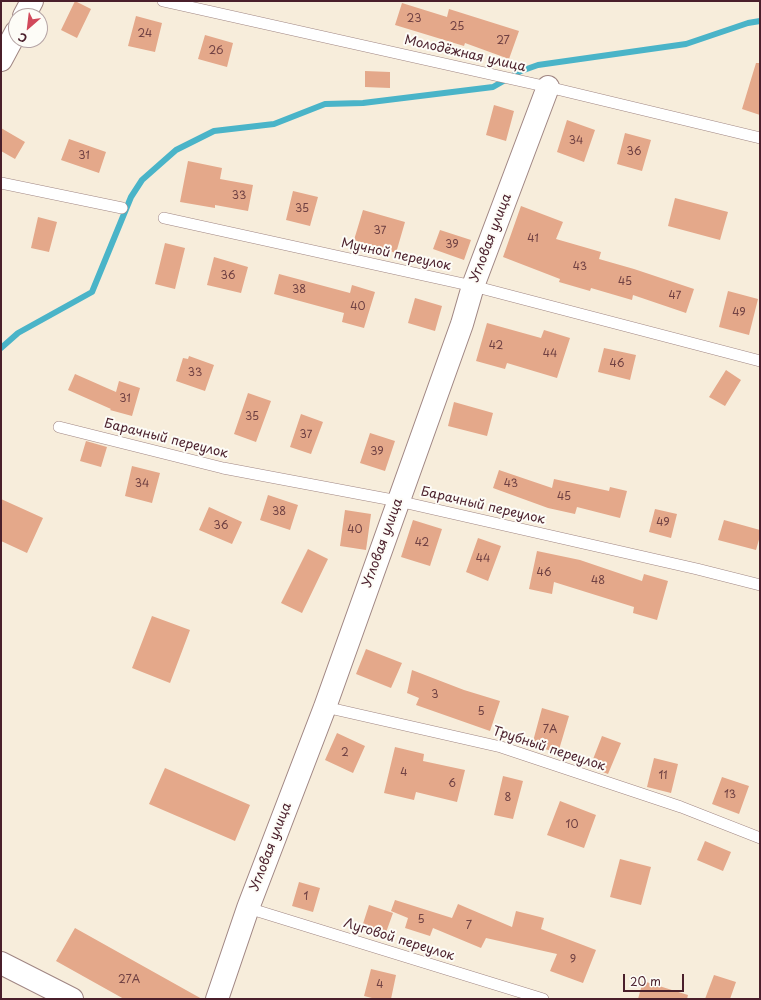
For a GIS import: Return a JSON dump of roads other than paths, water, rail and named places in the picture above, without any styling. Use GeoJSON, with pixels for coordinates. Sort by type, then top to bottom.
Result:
{"type":"FeatureCollection","features":[{"type":"Feature","properties":{"kind":"street"},"geometry":{"type":"LineString","coordinates":[[1,60],[8,47]]}},
{"type":"Feature","properties":{"kind":"street","name":"Угловая улица"},"geometry":{"type":"LineString","coordinates":[[217,999],[248,908],[325,707],[462,324],[473,286],[548,87]]}},
{"type":"Feature","properties":{"kind":"street"},"geometry":{"type":"LineString","coordinates":[[1,963],[72,999]]}},
{"type":"Feature","properties":{"kind":"lane","name":"Молодёжная улица"},"geometry":{"type":"LineString","coordinates":[[163,1],[548,87],[760,138]]}},
{"type":"Feature","properties":{"kind":"lane"},"geometry":{"type":"LineString","coordinates":[[1,183],[122,208]]}},
{"type":"Feature","properties":{"kind":"lane","name":"Мучной переулок"},"geometry":{"type":"LineString","coordinates":[[164,218],[473,286],[760,361]]}},
{"type":"Feature","properties":{"kind":"lane","name":"Барачный переулок"},"geometry":{"type":"LineString","coordinates":[[59,427],[223,468],[398,501],[697,569],[760,585]]}},
{"type":"Feature","properties":{"kind":"lane","name":"Трубный переулок"},"geometry":{"type":"LineString","coordinates":[[325,707],[501,747],[681,808],[760,838]]}},
{"type":"Feature","properties":{"kind":"lane","name":"Луговой переулок"},"geometry":{"type":"LineString","coordinates":[[248,908],[543,999]]}},
{"type":"Feature","properties":{"kind":"waterway"},"geometry":{"type":"LineString","coordinates":[[1,348],[18,333],[92,292],[131,197],[142,180],[176,150],[214,131],[274,124],[325,104],[363,103],[493,87],[521,71],[538,65],[686,44],[748,23],[760,21]]}}]}
